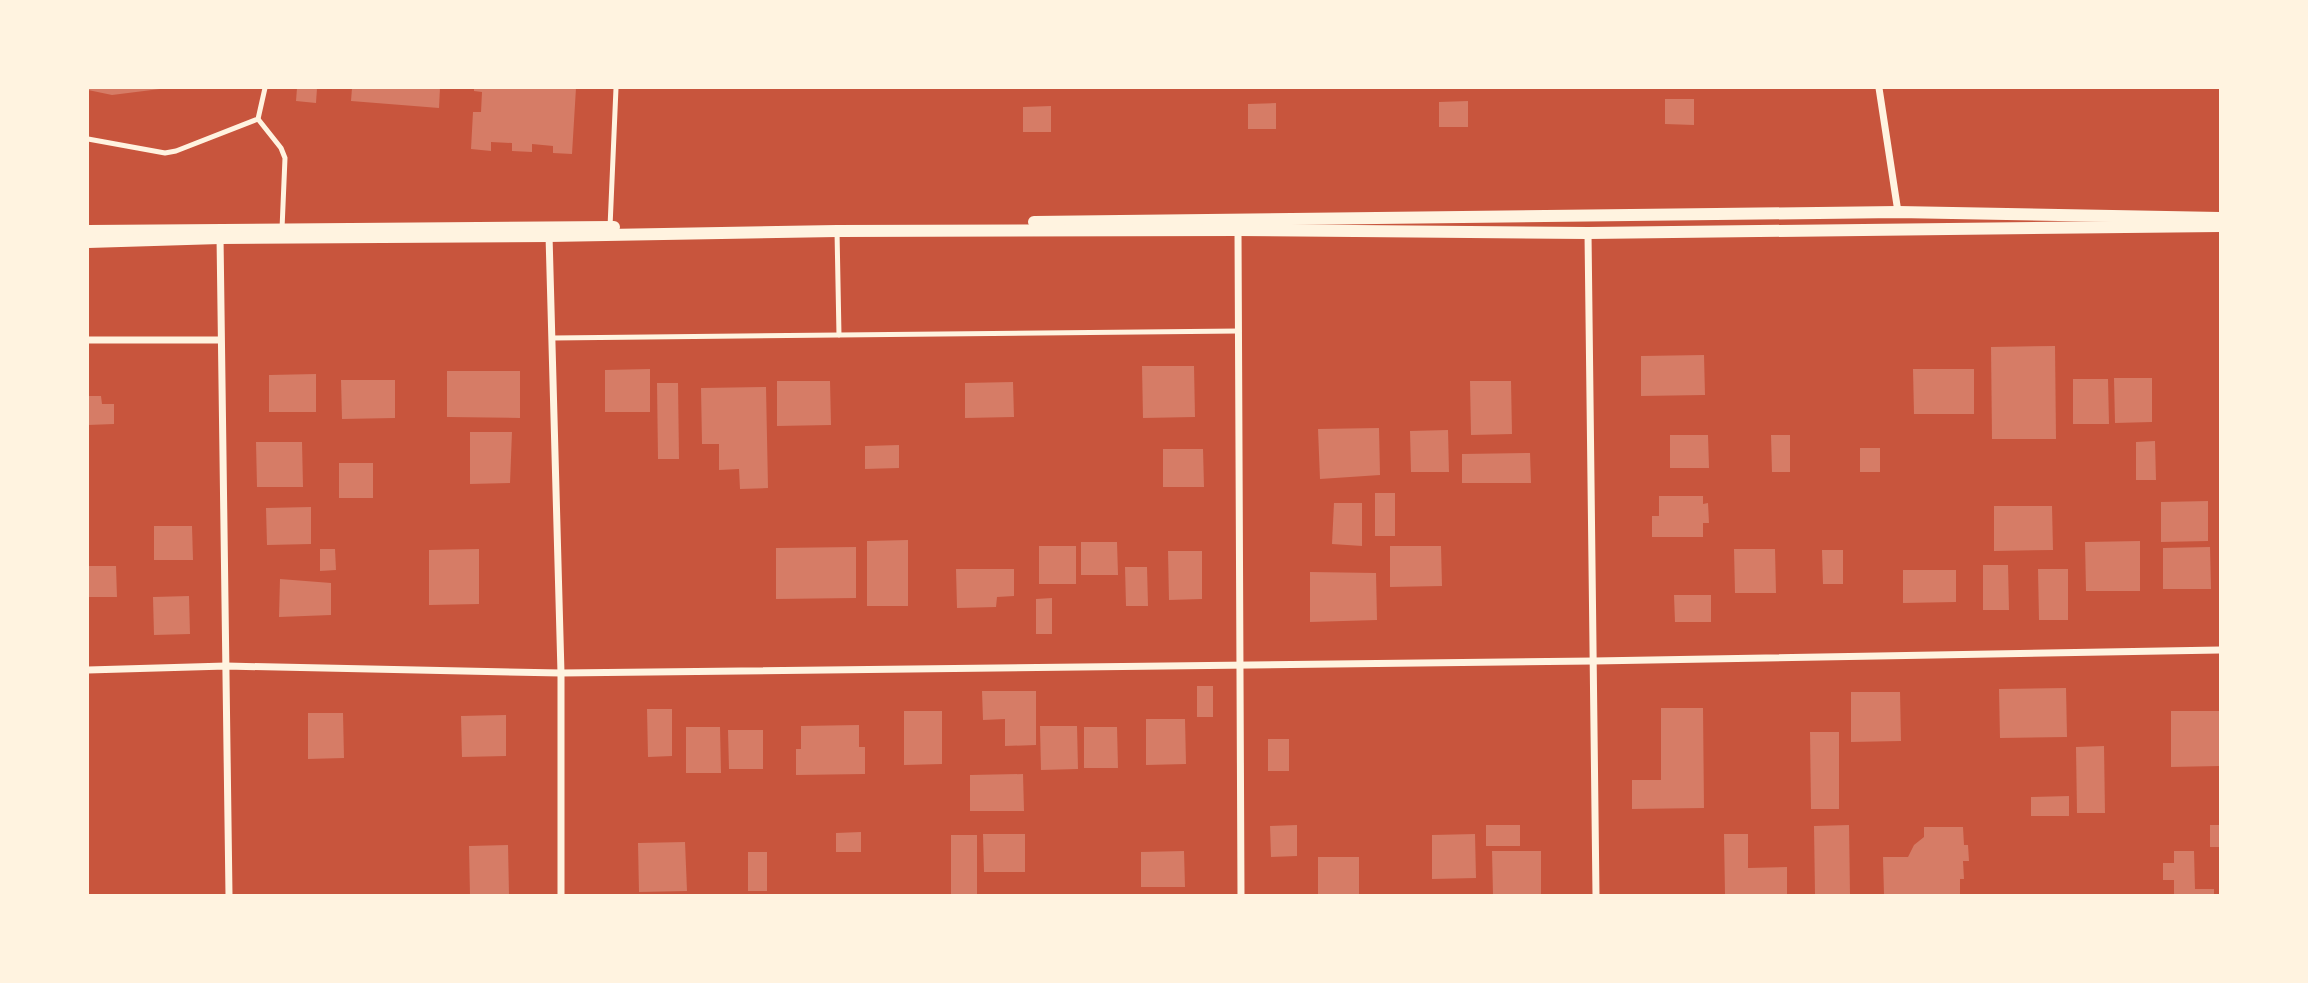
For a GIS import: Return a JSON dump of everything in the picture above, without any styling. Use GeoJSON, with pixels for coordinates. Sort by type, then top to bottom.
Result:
{"type":"FeatureCollection","features":[{"type":"Feature","properties":{"kind":"street"},"geometry":{"type":"LineString","coordinates":[[1879,88],[1898,212]]}},
{"type":"Feature","properties":{"kind":"street"},"geometry":{"type":"LineString","coordinates":[[88,242],[282,229],[549,232],[610,227],[1898,212],[2221,218]]}},
{"type":"Feature","properties":{"kind":"street"},"geometry":{"type":"LineString","coordinates":[[88,231],[220,233],[1238,230],[1588,233],[2221,226]]}},
{"type":"Feature","properties":{"kind":"street"},"geometry":{"type":"LineString","coordinates":[[1238,230],[1241,895]]}},
{"type":"Feature","properties":{"kind":"street"},"geometry":{"type":"LineString","coordinates":[[549,232],[561,673],[561,895]]}},
{"type":"Feature","properties":{"kind":"street"},"geometry":{"type":"LineString","coordinates":[[220,233],[229,895]]}},
{"type":"Feature","properties":{"kind":"street"},"geometry":{"type":"LineString","coordinates":[[1588,233],[1596,895]]}},
{"type":"Feature","properties":{"kind":"street"},"geometry":{"type":"LineString","coordinates":[[88,340],[220,340]]}},
{"type":"Feature","properties":{"kind":"street"},"geometry":{"type":"LineString","coordinates":[[88,670],[226,666],[561,673],[1594,661],[2221,650]]}},
{"type":"Feature","properties":{"kind":"lane"},"geometry":{"type":"LineString","coordinates":[[258,119],[265,88]]}},
{"type":"Feature","properties":{"kind":"lane"},"geometry":{"type":"LineString","coordinates":[[610,227],[616,88]]}},
{"type":"Feature","properties":{"kind":"lane"},"geometry":{"type":"LineString","coordinates":[[88,139],[165,153],[258,119]]}},
{"type":"Feature","properties":{"kind":"lane"},"geometry":{"type":"LineString","coordinates":[[258,119],[281,148],[285,158],[282,229]]}},
{"type":"Feature","properties":{"kind":"lane"},"geometry":{"type":"LineString","coordinates":[[837,232],[839,335]]}},
{"type":"Feature","properties":{"kind":"lane"},"geometry":{"type":"LineString","coordinates":[[553,338],[1239,331]]}},
{"type":"Feature","properties":{"kind":"building"},"geometry":{"type":"Polygon","coordinates":[[[88,88],[160,88],[160,89],[112,95],[88,88]]]}},
{"type":"Feature","properties":{"kind":"building"},"geometry":{"type":"Polygon","coordinates":[[[297,88],[317,88],[316,103],[296,101],[297,88]]]}},
{"type":"Feature","properties":{"kind":"building"},"geometry":{"type":"Polygon","coordinates":[[[352,88],[440,88],[439,108],[351,101],[352,88]]]}},
{"type":"Feature","properties":{"kind":"building"},"geometry":{"type":"Polygon","coordinates":[[[474,88],[576,88],[572,154],[553,153],[553,146],[532,144],[532,152],[512,151],[512,143],[491,142],[491,151],[471,149],[473,112],[481,112],[482,92],[474,91],[474,88]]]}},
{"type":"Feature","properties":{"kind":"building"},"geometry":{"type":"Polygon","coordinates":[[[1665,99],[1694,99],[1694,125],[1665,124],[1665,99]]]}},
{"type":"Feature","properties":{"kind":"building"},"geometry":{"type":"Polygon","coordinates":[[[1468,101],[1468,127],[1439,127],[1439,102],[1468,101]]]}},
{"type":"Feature","properties":{"kind":"building"},"geometry":{"type":"Polygon","coordinates":[[[1276,103],[1276,129],[1248,129],[1248,104],[1276,103]]]}},
{"type":"Feature","properties":{"kind":"building"},"geometry":{"type":"Polygon","coordinates":[[[1051,106],[1051,132],[1023,132],[1023,107],[1051,106]]]}},
{"type":"Feature","properties":{"kind":"building"},"geometry":{"type":"Polygon","coordinates":[[[2055,346],[2056,439],[1992,439],[1991,347],[2055,346]]]}},
{"type":"Feature","properties":{"kind":"building"},"geometry":{"type":"Polygon","coordinates":[[[1704,355],[1705,395],[1641,396],[1641,356],[1704,355]]]}},
{"type":"Feature","properties":{"kind":"building"},"geometry":{"type":"Polygon","coordinates":[[[1142,366],[1194,366],[1195,417],[1143,418],[1142,366]]]}},
{"type":"Feature","properties":{"kind":"building"},"geometry":{"type":"Polygon","coordinates":[[[650,369],[650,412],[605,412],[605,370],[650,369]]]}},
{"type":"Feature","properties":{"kind":"building"},"geometry":{"type":"Polygon","coordinates":[[[1913,369],[1974,369],[1974,414],[1914,414],[1913,369]]]}},
{"type":"Feature","properties":{"kind":"building"},"geometry":{"type":"Polygon","coordinates":[[[447,371],[520,371],[520,418],[447,417],[447,371]]]}},
{"type":"Feature","properties":{"kind":"building"},"geometry":{"type":"Polygon","coordinates":[[[316,374],[316,412],[269,412],[269,375],[316,374]]]}},
{"type":"Feature","properties":{"kind":"building"},"geometry":{"type":"Polygon","coordinates":[[[2114,378],[2152,378],[2152,422],[2115,423],[2114,378]]]}},
{"type":"Feature","properties":{"kind":"building"},"geometry":{"type":"Polygon","coordinates":[[[2073,379],[2108,379],[2109,424],[2073,424],[2073,379]]]}},
{"type":"Feature","properties":{"kind":"building"},"geometry":{"type":"Polygon","coordinates":[[[341,380],[395,380],[395,418],[342,419],[341,380]]]}},
{"type":"Feature","properties":{"kind":"building"},"geometry":{"type":"Polygon","coordinates":[[[777,381],[830,381],[831,425],[777,426],[777,381]]]}},
{"type":"Feature","properties":{"kind":"building"},"geometry":{"type":"Polygon","coordinates":[[[1470,381],[1511,381],[1512,434],[1471,435],[1470,381]]]}},
{"type":"Feature","properties":{"kind":"building"},"geometry":{"type":"Polygon","coordinates":[[[1013,382],[1014,417],[965,418],[965,383],[1013,382]]]}},
{"type":"Feature","properties":{"kind":"building"},"geometry":{"type":"Polygon","coordinates":[[[657,383],[678,383],[679,459],[658,459],[657,383]]]}},
{"type":"Feature","properties":{"kind":"building"},"geometry":{"type":"Polygon","coordinates":[[[766,387],[768,488],[740,489],[739,469],[719,470],[719,444],[702,444],[701,388],[766,387]]]}},
{"type":"Feature","properties":{"kind":"building"},"geometry":{"type":"Polygon","coordinates":[[[88,396],[101,396],[102,404],[114,404],[114,424],[88,425],[88,396]]]}},
{"type":"Feature","properties":{"kind":"building"},"geometry":{"type":"Polygon","coordinates":[[[1379,428],[1380,475],[1320,479],[1318,429],[1379,428]]]}},
{"type":"Feature","properties":{"kind":"building"},"geometry":{"type":"Polygon","coordinates":[[[1448,430],[1449,472],[1411,472],[1410,431],[1448,430]]]}},
{"type":"Feature","properties":{"kind":"building"},"geometry":{"type":"Polygon","coordinates":[[[470,432],[512,432],[510,483],[470,484],[470,432]]]}},
{"type":"Feature","properties":{"kind":"building"},"geometry":{"type":"Polygon","coordinates":[[[1670,435],[1708,435],[1709,468],[1670,468],[1670,435]]]}},
{"type":"Feature","properties":{"kind":"building"},"geometry":{"type":"Polygon","coordinates":[[[1771,435],[1790,435],[1790,472],[1772,472],[1771,435]]]}},
{"type":"Feature","properties":{"kind":"building"},"geometry":{"type":"Polygon","coordinates":[[[2155,441],[2156,480],[2136,480],[2136,442],[2155,441]]]}},
{"type":"Feature","properties":{"kind":"building"},"geometry":{"type":"Polygon","coordinates":[[[256,442],[302,442],[303,487],[257,487],[256,442]]]}},
{"type":"Feature","properties":{"kind":"building"},"geometry":{"type":"Polygon","coordinates":[[[899,445],[899,468],[865,469],[865,446],[899,445]]]}},
{"type":"Feature","properties":{"kind":"building"},"geometry":{"type":"Polygon","coordinates":[[[1860,448],[1880,448],[1880,472],[1860,472],[1860,448]]]}},
{"type":"Feature","properties":{"kind":"building"},"geometry":{"type":"Polygon","coordinates":[[[1163,449],[1203,449],[1204,487],[1163,487],[1163,449]]]}},
{"type":"Feature","properties":{"kind":"building"},"geometry":{"type":"Polygon","coordinates":[[[1530,453],[1531,483],[1462,483],[1462,454],[1530,453]]]}},
{"type":"Feature","properties":{"kind":"building"},"geometry":{"type":"Polygon","coordinates":[[[339,463],[373,463],[373,498],[339,498],[339,463]]]}},
{"type":"Feature","properties":{"kind":"building"},"geometry":{"type":"Polygon","coordinates":[[[1375,493],[1395,493],[1395,536],[1375,536],[1375,493]]]}},
{"type":"Feature","properties":{"kind":"building"},"geometry":{"type":"Polygon","coordinates":[[[1659,496],[1703,496],[1703,504],[1708,503],[1709,523],[1703,523],[1703,537],[1652,537],[1652,516],[1659,516],[1659,496]]]}},
{"type":"Feature","properties":{"kind":"building"},"geometry":{"type":"Polygon","coordinates":[[[2208,501],[2208,541],[2161,542],[2161,502],[2208,501]]]}},
{"type":"Feature","properties":{"kind":"building"},"geometry":{"type":"Polygon","coordinates":[[[1334,503],[1362,503],[1362,546],[1332,544],[1334,503]]]}},
{"type":"Feature","properties":{"kind":"building"},"geometry":{"type":"Polygon","coordinates":[[[1994,506],[2052,506],[2053,550],[1994,551],[1994,506]]]}},
{"type":"Feature","properties":{"kind":"building"},"geometry":{"type":"Polygon","coordinates":[[[311,507],[311,544],[267,545],[266,508],[311,507]]]}},
{"type":"Feature","properties":{"kind":"building"},"geometry":{"type":"Polygon","coordinates":[[[154,526],[192,526],[193,560],[154,560],[154,526]]]}},
{"type":"Feature","properties":{"kind":"building"},"geometry":{"type":"Polygon","coordinates":[[[908,540],[908,606],[867,606],[867,541],[908,540]]]}},
{"type":"Feature","properties":{"kind":"building"},"geometry":{"type":"Polygon","coordinates":[[[2140,541],[2140,591],[2086,591],[2085,542],[2140,541]]]}},
{"type":"Feature","properties":{"kind":"building"},"geometry":{"type":"Polygon","coordinates":[[[1081,542],[1117,542],[1118,575],[1081,575],[1081,542]]]}},
{"type":"Feature","properties":{"kind":"building"},"geometry":{"type":"Polygon","coordinates":[[[1039,546],[1076,546],[1076,584],[1039,584],[1039,546]]]}},
{"type":"Feature","properties":{"kind":"building"},"geometry":{"type":"Polygon","coordinates":[[[1390,546],[1441,546],[1442,586],[1390,587],[1390,546]]]}},
{"type":"Feature","properties":{"kind":"building"},"geometry":{"type":"Polygon","coordinates":[[[856,547],[856,598],[776,599],[776,548],[856,547]]]}},
{"type":"Feature","properties":{"kind":"building"},"geometry":{"type":"Polygon","coordinates":[[[2210,547],[2211,589],[2163,589],[2163,548],[2210,547]]]}},
{"type":"Feature","properties":{"kind":"building"},"geometry":{"type":"Polygon","coordinates":[[[320,549],[335,549],[336,570],[320,571],[320,549]]]}},
{"type":"Feature","properties":{"kind":"building"},"geometry":{"type":"Polygon","coordinates":[[[479,549],[479,604],[429,605],[429,550],[479,549]]]}},
{"type":"Feature","properties":{"kind":"building"},"geometry":{"type":"Polygon","coordinates":[[[1734,549],[1775,549],[1776,593],[1735,593],[1734,549]]]}},
{"type":"Feature","properties":{"kind":"building"},"geometry":{"type":"Polygon","coordinates":[[[1822,550],[1843,550],[1843,584],[1823,584],[1822,550]]]}},
{"type":"Feature","properties":{"kind":"building"},"geometry":{"type":"Polygon","coordinates":[[[1168,551],[1202,551],[1202,599],[1169,600],[1168,551]]]}},
{"type":"Feature","properties":{"kind":"building"},"geometry":{"type":"Polygon","coordinates":[[[1983,565],[2008,565],[2009,610],[1983,610],[1983,565]]]}},
{"type":"Feature","properties":{"kind":"building"},"geometry":{"type":"Polygon","coordinates":[[[88,566],[116,566],[117,597],[88,597],[88,566]]]}},
{"type":"Feature","properties":{"kind":"building"},"geometry":{"type":"Polygon","coordinates":[[[1125,567],[1147,567],[1148,606],[1126,606],[1125,567]]]}},
{"type":"Feature","properties":{"kind":"building"},"geometry":{"type":"Polygon","coordinates":[[[956,569],[1014,569],[1014,596],[997,597],[996,607],[957,608],[956,569]]]}},
{"type":"Feature","properties":{"kind":"building"},"geometry":{"type":"Polygon","coordinates":[[[2038,569],[2068,569],[2068,620],[2039,620],[2038,569]]]}},
{"type":"Feature","properties":{"kind":"building"},"geometry":{"type":"Polygon","coordinates":[[[1903,570],[1956,570],[1956,602],[1903,603],[1903,570]]]}},
{"type":"Feature","properties":{"kind":"building"},"geometry":{"type":"Polygon","coordinates":[[[1310,572],[1376,573],[1377,620],[1310,622],[1310,572]]]}},
{"type":"Feature","properties":{"kind":"building"},"geometry":{"type":"Polygon","coordinates":[[[280,579],[331,583],[331,615],[279,617],[280,579]]]}},
{"type":"Feature","properties":{"kind":"building"},"geometry":{"type":"Polygon","coordinates":[[[1674,595],[1711,595],[1711,622],[1675,622],[1674,595]]]}},
{"type":"Feature","properties":{"kind":"building"},"geometry":{"type":"Polygon","coordinates":[[[189,596],[190,634],[154,635],[153,597],[189,596]]]}},
{"type":"Feature","properties":{"kind":"building"},"geometry":{"type":"Polygon","coordinates":[[[1052,598],[1052,634],[1036,634],[1036,599],[1052,598]]]}},
{"type":"Feature","properties":{"kind":"building"},"geometry":{"type":"Polygon","coordinates":[[[1197,686],[1213,686],[1213,717],[1197,717],[1197,686]]]}},
{"type":"Feature","properties":{"kind":"building"},"geometry":{"type":"Polygon","coordinates":[[[2066,688],[2067,737],[2000,738],[1999,689],[2066,688]]]}},
{"type":"Feature","properties":{"kind":"building"},"geometry":{"type":"Polygon","coordinates":[[[982,691],[1036,691],[1036,745],[1005,746],[1005,719],[983,720],[982,691]]]}},
{"type":"Feature","properties":{"kind":"building"},"geometry":{"type":"Polygon","coordinates":[[[1851,692],[1900,692],[1901,741],[1851,742],[1851,692]]]}},
{"type":"Feature","properties":{"kind":"building"},"geometry":{"type":"Polygon","coordinates":[[[1661,708],[1703,708],[1704,808],[1632,809],[1632,780],[1661,780],[1661,708]]]}},
{"type":"Feature","properties":{"kind":"building"},"geometry":{"type":"Polygon","coordinates":[[[647,709],[672,709],[672,756],[648,757],[647,709]]]}},
{"type":"Feature","properties":{"kind":"building"},"geometry":{"type":"Polygon","coordinates":[[[904,711],[942,711],[942,764],[904,765],[904,711]]]}},
{"type":"Feature","properties":{"kind":"building"},"geometry":{"type":"Polygon","coordinates":[[[2171,711],[2220,711],[2220,766],[2171,767],[2171,711]]]}},
{"type":"Feature","properties":{"kind":"building"},"geometry":{"type":"Polygon","coordinates":[[[308,713],[343,713],[344,758],[308,759],[308,713]]]}},
{"type":"Feature","properties":{"kind":"building"},"geometry":{"type":"Polygon","coordinates":[[[506,715],[506,756],[462,757],[461,716],[506,715]]]}},
{"type":"Feature","properties":{"kind":"building"},"geometry":{"type":"Polygon","coordinates":[[[1146,719],[1185,719],[1186,764],[1146,765],[1146,719]]]}},
{"type":"Feature","properties":{"kind":"building"},"geometry":{"type":"Polygon","coordinates":[[[859,725],[859,747],[865,747],[865,774],[796,775],[796,749],[801,749],[801,726],[859,725]]]}},
{"type":"Feature","properties":{"kind":"building"},"geometry":{"type":"Polygon","coordinates":[[[1040,726],[1077,726],[1078,769],[1041,770],[1040,726]]]}},
{"type":"Feature","properties":{"kind":"building"},"geometry":{"type":"Polygon","coordinates":[[[686,727],[720,727],[721,773],[686,773],[686,727]]]}},
{"type":"Feature","properties":{"kind":"building"},"geometry":{"type":"Polygon","coordinates":[[[1084,727],[1117,727],[1118,768],[1084,768],[1084,727]]]}},
{"type":"Feature","properties":{"kind":"building"},"geometry":{"type":"Polygon","coordinates":[[[728,730],[763,730],[763,769],[729,769],[728,730]]]}},
{"type":"Feature","properties":{"kind":"building"},"geometry":{"type":"Polygon","coordinates":[[[1810,732],[1839,732],[1839,809],[1811,809],[1810,732]]]}},
{"type":"Feature","properties":{"kind":"building"},"geometry":{"type":"Polygon","coordinates":[[[1268,739],[1289,739],[1289,771],[1268,771],[1268,739]]]}},
{"type":"Feature","properties":{"kind":"building"},"geometry":{"type":"Polygon","coordinates":[[[2104,746],[2105,813],[2077,813],[2076,747],[2104,746]]]}},
{"type":"Feature","properties":{"kind":"building"},"geometry":{"type":"Polygon","coordinates":[[[1023,774],[1024,811],[970,811],[970,775],[1023,774]]]}},
{"type":"Feature","properties":{"kind":"building"},"geometry":{"type":"Polygon","coordinates":[[[2069,796],[2069,816],[2031,816],[2031,797],[2069,796]]]}},
{"type":"Feature","properties":{"kind":"building"},"geometry":{"type":"Polygon","coordinates":[[[1297,825],[1297,856],[1271,857],[1270,826],[1297,825]]]}},
{"type":"Feature","properties":{"kind":"building"},"geometry":{"type":"Polygon","coordinates":[[[1486,825],[1520,825],[1520,846],[1486,846],[1486,825]]]}},
{"type":"Feature","properties":{"kind":"building"},"geometry":{"type":"Polygon","coordinates":[[[1849,825],[1850,895],[1815,895],[1814,826],[1849,825]]]}},
{"type":"Feature","properties":{"kind":"building"},"geometry":{"type":"Polygon","coordinates":[[[2210,825],[2220,825],[2220,847],[2210,847],[2210,825]]]}},
{"type":"Feature","properties":{"kind":"building"},"geometry":{"type":"Polygon","coordinates":[[[1924,827],[1963,827],[1964,845],[1968,845],[1969,861],[1963,861],[1964,879],[1960,879],[1960,895],[1884,895],[1883,857],[1908,857],[1914,845],[1924,837],[1924,827]]]}},
{"type":"Feature","properties":{"kind":"building"},"geometry":{"type":"Polygon","coordinates":[[[861,832],[861,852],[836,852],[836,833],[861,832]]]}},
{"type":"Feature","properties":{"kind":"building"},"geometry":{"type":"Polygon","coordinates":[[[983,834],[1025,834],[1025,872],[984,872],[983,834]]]}},
{"type":"Feature","properties":{"kind":"building"},"geometry":{"type":"Polygon","coordinates":[[[1475,834],[1476,878],[1432,879],[1432,835],[1475,834]]]}},
{"type":"Feature","properties":{"kind":"building"},"geometry":{"type":"Polygon","coordinates":[[[1724,834],[1748,834],[1748,868],[1787,867],[1787,895],[1725,895],[1724,834]]]}},
{"type":"Feature","properties":{"kind":"building"},"geometry":{"type":"Polygon","coordinates":[[[951,835],[977,835],[977,895],[951,895],[951,835]]]}},
{"type":"Feature","properties":{"kind":"building"},"geometry":{"type":"Polygon","coordinates":[[[685,842],[687,891],[639,892],[638,843],[685,842]]]}},
{"type":"Feature","properties":{"kind":"building"},"geometry":{"type":"Polygon","coordinates":[[[508,845],[509,895],[470,895],[469,846],[508,845]]]}},
{"type":"Feature","properties":{"kind":"building"},"geometry":{"type":"Polygon","coordinates":[[[1184,851],[1185,887],[1141,887],[1141,852],[1184,851]]]}},
{"type":"Feature","properties":{"kind":"building"},"geometry":{"type":"Polygon","coordinates":[[[1492,851],[1541,851],[1541,895],[1493,895],[1492,851]]]}},
{"type":"Feature","properties":{"kind":"building"},"geometry":{"type":"Polygon","coordinates":[[[2174,851],[2194,851],[2195,889],[2214,889],[2214,895],[2174,895],[2174,880],[2163,880],[2163,863],[2174,863],[2174,851]]]}},
{"type":"Feature","properties":{"kind":"building"},"geometry":{"type":"Polygon","coordinates":[[[748,852],[767,852],[767,891],[748,891],[748,852]]]}},
{"type":"Feature","properties":{"kind":"building"},"geometry":{"type":"Polygon","coordinates":[[[1318,857],[1359,857],[1359,895],[1318,895],[1318,857]]]}}]}
